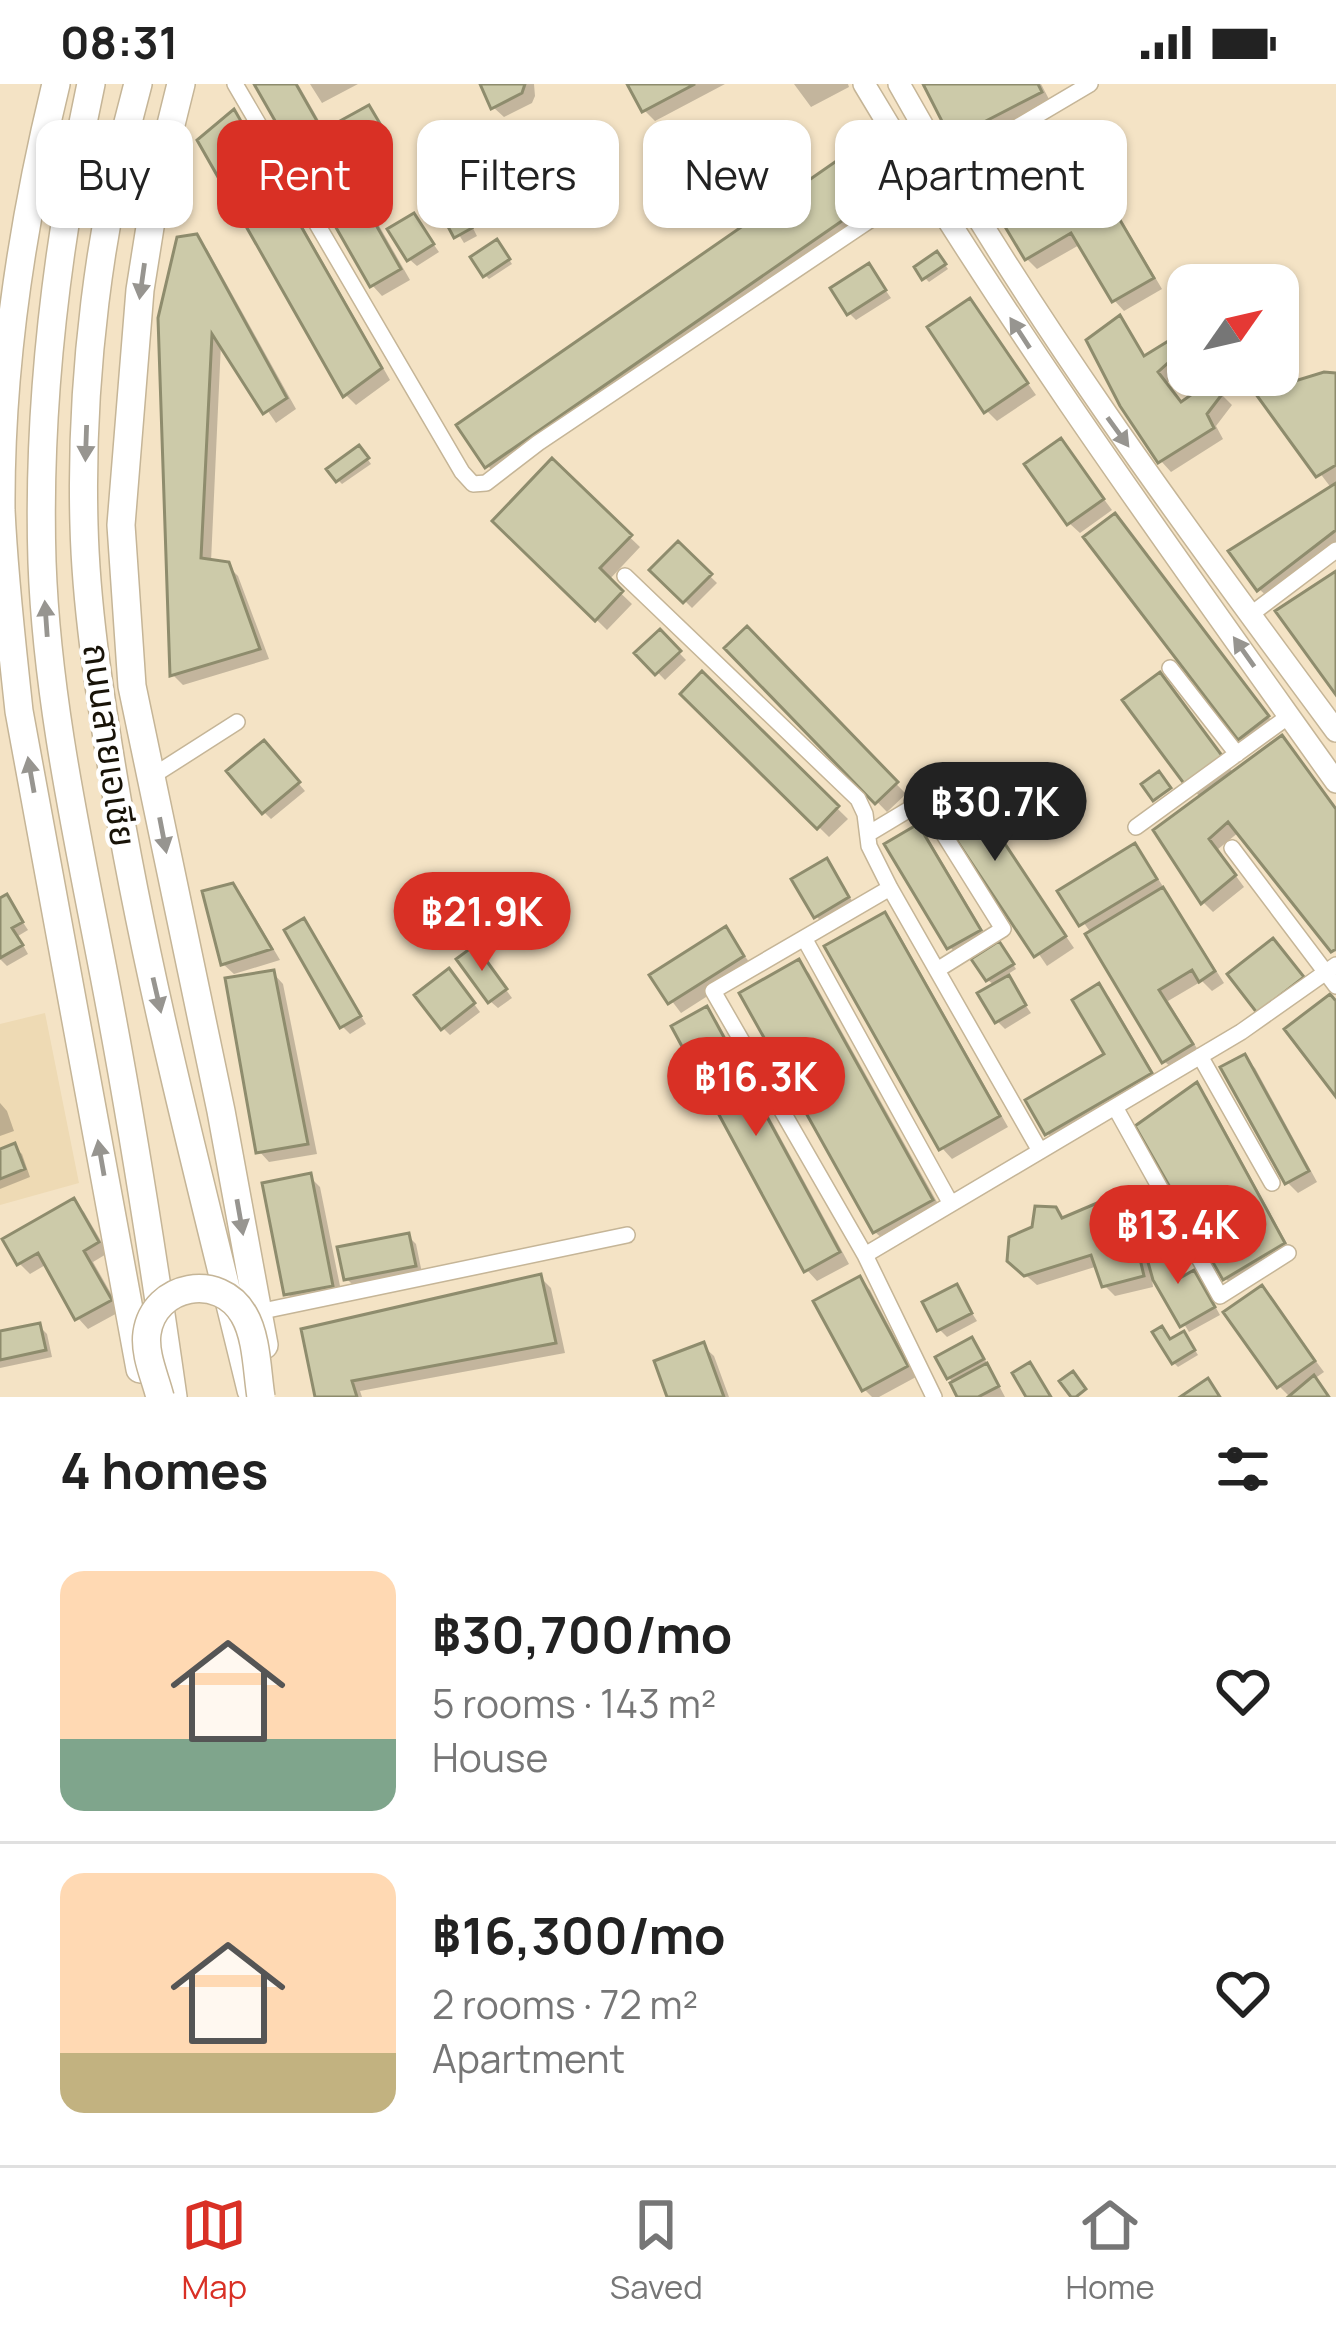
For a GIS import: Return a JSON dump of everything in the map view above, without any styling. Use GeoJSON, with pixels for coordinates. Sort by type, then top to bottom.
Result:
{"type":"FeatureCollection","features":[{"type":"Feature","properties":{"kind":"highway"},"geometry":{"type":"LineString","coordinates":[[56,84],[20,247],[11,314],[1,507],[8,610],[19,712],[146,1397]]}},
{"type":"Feature","properties":{"kind":"highway","name":"ถนนสายเอเชีย"},"geometry":{"type":"LineString","coordinates":[[91,84],[60,244],[43,401],[46,628],[62,754],[176,1397]]}},
{"type":"Feature","properties":{"kind":"highway","name":"ถนนสายเอเชีย"},"geometry":{"type":"LineString","coordinates":[[138,84],[105,243],[90,355],[84,526],[90,596],[99,689],[128,869],[256,1397]]}},
{"type":"Feature","properties":{"kind":"highway","name":"ถนนสายเอเชีย"},"geometry":{"type":"LineString","coordinates":[[181,84],[158,177],[140,290],[121,525],[132,686],[221,1111],[274,1397]]}},
{"type":"Feature","properties":{"kind":"highway"},"geometry":{"type":"LineString","coordinates":[[184,1113],[236,1397]]}},
{"type":"Feature","properties":{"kind":"highway"},"geometry":{"type":"LineString","coordinates":[[160,1397],[147,1343],[150,1322],[168,1297],[198,1288],[227,1296],[242,1310],[250,1329],[256,1397]]}},
{"type":"Feature","properties":{"kind":"main road"},"geometry":{"type":"LineString","coordinates":[[864,84],[886,120]]}},
{"type":"Feature","properties":{"kind":"main road"},"geometry":{"type":"LineString","coordinates":[[899,84],[919,120]]}},
{"type":"Feature","properties":{"kind":"main road"},"geometry":{"type":"LineString","coordinates":[[952,228],[1053,384],[1336,782]]}},
{"type":"Feature","properties":{"kind":"main road"},"geometry":{"type":"LineString","coordinates":[[983,228],[1073,369],[1336,731]]}},
{"type":"Feature","properties":{"kind":"street"},"geometry":{"type":"LineString","coordinates":[[235,84],[461,472],[473,484],[486,484],[538,443],[858,228]]}},
{"type":"Feature","properties":{"kind":"street"},"geometry":{"type":"LineString","coordinates":[[1053,84],[1061,101]]}},
{"type":"Feature","properties":{"kind":"street"},"geometry":{"type":"LineString","coordinates":[[1029,120],[1090,84]]}},
{"type":"Feature","properties":{"kind":"street"},"geometry":{"type":"LineString","coordinates":[[1250,615],[1336,550]]}},
{"type":"Feature","properties":{"kind":"street"},"geometry":{"type":"LineString","coordinates":[[626,576],[858,799],[866,814],[869,846],[890,888],[1040,1151]]}},
{"type":"Feature","properties":{"kind":"street"},"geometry":{"type":"LineString","coordinates":[[1170,668],[1237,754]]}},
{"type":"Feature","properties":{"kind":"street"},"geometry":{"type":"LineString","coordinates":[[1136,826],[1289,716]]}},
{"type":"Feature","properties":{"kind":"street"},"geometry":{"type":"LineString","coordinates":[[151,777],[237,722]]}},
{"type":"Feature","properties":{"kind":"street"},"geometry":{"type":"LineString","coordinates":[[868,834],[923,802],[1003,929],[937,970]]}},
{"type":"Feature","properties":{"kind":"street"},"geometry":{"type":"LineString","coordinates":[[865,1255],[1332,975],[1232,848]]}},
{"type":"Feature","properties":{"kind":"street"},"geometry":{"type":"LineString","coordinates":[[890,888],[713,991],[865,1255],[934,1397]]}},
{"type":"Feature","properties":{"kind":"street"},"geometry":{"type":"LineString","coordinates":[[804,938],[951,1204]]}},
{"type":"Feature","properties":{"kind":"street"},"geometry":{"type":"LineString","coordinates":[[1200,1056],[1272,1183]]}},
{"type":"Feature","properties":{"kind":"street"},"geometry":{"type":"LineString","coordinates":[[1115,1107],[1220,1296],[1288,1253]]}},
{"type":"Feature","properties":{"kind":"street"},"geometry":{"type":"LineString","coordinates":[[258,1312],[627,1234]]}},
{"type":"Feature","properties":{"kind":"shaded area"},"geometry":{"type":"Polygon","coordinates":[[[45,1013],[79,1183],[0,1205],[0,1024],[45,1013]]]}},
{"type":"Feature","properties":{"kind":"building"},"geometry":{"type":"Polygon","coordinates":[[[254,84],[296,84],[316,120],[275,120],[254,84]]]}},
{"type":"Feature","properties":{"kind":"building"},"geometry":{"type":"Polygon","coordinates":[[[480,84],[525,84],[522,93],[491,109],[480,84]]]}},
{"type":"Feature","properties":{"kind":"building"},"geometry":{"type":"Polygon","coordinates":[[[627,84],[695,84],[642,112],[627,84]]]}},
{"type":"Feature","properties":{"kind":"building"},"geometry":{"type":"Polygon","coordinates":[[[923,84],[1038,84],[1042,92],[988,120],[941,120],[923,84]]]}},
{"type":"Feature","properties":{"kind":"building"},"geometry":{"type":"Polygon","coordinates":[[[369,105],[378,120],[342,120],[369,105]]]}},
{"type":"Feature","properties":{"kind":"building"},"geometry":{"type":"Polygon","coordinates":[[[234,109],[240,120],[221,120],[234,109]]]}},
{"type":"Feature","properties":{"kind":"building"},"geometry":{"type":"Polygon","coordinates":[[[217,123],[217,175],[197,140],[217,123]]]}},
{"type":"Feature","properties":{"kind":"building"},"geometry":{"type":"Polygon","coordinates":[[[835,162],[835,226],[485,468],[456,425],[740,228],[811,228],[811,179],[835,162]]]}},
{"type":"Feature","properties":{"kind":"building"},"geometry":{"type":"Polygon","coordinates":[[[414,213],[417,228],[424,228],[434,244],[407,261],[387,229],[414,213]]]}},
{"type":"Feature","properties":{"kind":"building"},"geometry":{"type":"Polygon","coordinates":[[[247,228],[302,228],[382,368],[343,397],[247,228]]]}},
{"type":"Feature","properties":{"kind":"building"},"geometry":{"type":"Polygon","coordinates":[[[336,228],[378,228],[401,269],[370,287],[336,228]]]}},
{"type":"Feature","properties":{"kind":"building"},"geometry":{"type":"Polygon","coordinates":[[[449,228],[472,228],[454,238],[449,228]]]}},
{"type":"Feature","properties":{"kind":"building"},"geometry":{"type":"Polygon","coordinates":[[[1006,228],[1125,228],[1154,278],[1112,302],[1071,233],[1025,260],[1006,228]]]}},
{"type":"Feature","properties":{"kind":"building"},"geometry":{"type":"Polygon","coordinates":[[[197,234],[287,398],[263,414],[212,334],[201,558],[229,562],[260,649],[170,676],[158,318],[177,237],[197,234]]]}},
{"type":"Feature","properties":{"kind":"building"},"geometry":{"type":"Polygon","coordinates":[[[497,239],[510,259],[483,277],[470,257],[497,239]]]}},
{"type":"Feature","properties":{"kind":"building"},"geometry":{"type":"Polygon","coordinates":[[[937,251],[946,264],[922,280],[914,267],[937,251]]]}},
{"type":"Feature","properties":{"kind":"building"},"geometry":{"type":"Polygon","coordinates":[[[869,263],[886,290],[847,315],[830,288],[869,263]]]}},
{"type":"Feature","properties":{"kind":"building"},"geometry":{"type":"Polygon","coordinates":[[[970,298],[1028,383],[984,413],[927,327],[970,298]]]}},
{"type":"Feature","properties":{"kind":"building"},"geometry":{"type":"Polygon","coordinates":[[[1120,315],[1144,356],[1167,342],[1167,364],[1158,372],[1167,384],[1167,396],[1176,396],[1181,402],[1189,396],[1221,396],[1207,414],[1214,428],[1158,463],[1120,406],[1086,340],[1120,315]]]}},
{"type":"Feature","properties":{"kind":"building"},"geometry":{"type":"Polygon","coordinates":[[[1336,373],[1336,465],[1316,477],[1257,396],[1299,396],[1299,380],[1336,373]]]}},
{"type":"Feature","properties":{"kind":"building"},"geometry":{"type":"Polygon","coordinates":[[[1061,438],[1104,499],[1067,525],[1024,464],[1061,438]]]}},
{"type":"Feature","properties":{"kind":"building"},"geometry":{"type":"Polygon","coordinates":[[[359,445],[369,458],[336,482],[326,469],[359,445]]]}},
{"type":"Feature","properties":{"kind":"building"},"geometry":{"type":"Polygon","coordinates":[[[552,458],[632,535],[600,568],[623,591],[595,621],[492,521],[552,458]]]}},
{"type":"Feature","properties":{"kind":"building"},"geometry":{"type":"Polygon","coordinates":[[[1336,483],[1336,530],[1257,591],[1228,551],[1336,483]]]}},
{"type":"Feature","properties":{"kind":"building"},"geometry":{"type":"Polygon","coordinates":[[[1115,513],[1269,716],[1238,740],[1083,537],[1115,513]]]}},
{"type":"Feature","properties":{"kind":"building"},"geometry":{"type":"Polygon","coordinates":[[[678,541],[712,574],[683,603],[649,570],[678,541]]]}},
{"type":"Feature","properties":{"kind":"building"},"geometry":{"type":"Polygon","coordinates":[[[1336,571],[1336,695],[1275,611],[1336,571]]]}},
{"type":"Feature","properties":{"kind":"building"},"geometry":{"type":"Polygon","coordinates":[[[747,626],[898,782],[875,804],[724,648],[747,626]]]}},
{"type":"Feature","properties":{"kind":"building"},"geometry":{"type":"Polygon","coordinates":[[[660,629],[681,651],[655,675],[634,653],[660,629]]]}},
{"type":"Feature","properties":{"kind":"building"},"geometry":{"type":"Polygon","coordinates":[[[702,671],[839,806],[817,829],[680,694],[702,671]]]}},
{"type":"Feature","properties":{"kind":"building"},"geometry":{"type":"Polygon","coordinates":[[[1160,672],[1223,757],[1185,785],[1122,700],[1160,672]]]}},
{"type":"Feature","properties":{"kind":"building"},"geometry":{"type":"Polygon","coordinates":[[[1282,735],[1336,809],[1336,949],[1331,952],[1228,822],[1209,839],[1236,875],[1201,904],[1153,830],[1282,735]]]}},
{"type":"Feature","properties":{"kind":"building"},"geometry":{"type":"Polygon","coordinates":[[[264,740],[300,782],[262,814],[226,771],[264,740]]]}},
{"type":"Feature","properties":{"kind":"building"},"geometry":{"type":"Polygon","coordinates":[[[956,770],[1066,936],[1034,957],[924,791],[956,770]]]}},
{"type":"Feature","properties":{"kind":"building"},"geometry":{"type":"Polygon","coordinates":[[[1159,771],[1171,788],[1153,801],[1141,784],[1159,771]]]}},
{"type":"Feature","properties":{"kind":"building"},"geometry":{"type":"Polygon","coordinates":[[[918,824],[981,930],[947,949],[884,844],[918,824]]]}},
{"type":"Feature","properties":{"kind":"building"},"geometry":{"type":"Polygon","coordinates":[[[1135,843],[1157,879],[1079,926],[1057,891],[1135,843]]]}},
{"type":"Feature","properties":{"kind":"building"},"geometry":{"type":"Polygon","coordinates":[[[827,858],[849,897],[814,918],[791,879],[827,858]]]}},
{"type":"Feature","properties":{"kind":"building"},"geometry":{"type":"Polygon","coordinates":[[[233,883],[272,949],[221,965],[202,891],[233,883]]]}},
{"type":"Feature","properties":{"kind":"building"},"geometry":{"type":"Polygon","coordinates":[[[1163,887],[1215,971],[1199,982],[1192,970],[1159,990],[1193,1044],[1162,1063],[1085,934],[1163,887]]]}},
{"type":"Feature","properties":{"kind":"building"},"geometry":{"type":"Polygon","coordinates":[[[7,894],[23,922],[12,928],[23,945],[0,958],[0,898],[7,894]]]}},
{"type":"Feature","properties":{"kind":"building"},"geometry":{"type":"Polygon","coordinates":[[[885,912],[1000,1116],[939,1150],[824,946],[885,912]]]}},
{"type":"Feature","properties":{"kind":"building"},"geometry":{"type":"Polygon","coordinates":[[[304,918],[361,1016],[340,1028],[284,930],[304,918]]]}},
{"type":"Feature","properties":{"kind":"building"},"geometry":{"type":"Polygon","coordinates":[[[726,926],[744,956],[668,1004],[649,975],[726,926]]]}},
{"type":"Feature","properties":{"kind":"building"},"geometry":{"type":"Polygon","coordinates":[[[1273,938],[1304,977],[1257,1013],[1227,974],[1273,938]]]}},
{"type":"Feature","properties":{"kind":"building"},"geometry":{"type":"Polygon","coordinates":[[[999,941],[1014,964],[986,981],[971,959],[999,941]]]}},
{"type":"Feature","properties":{"kind":"building"},"geometry":{"type":"Polygon","coordinates":[[[475,945],[507,989],[488,1003],[456,959],[475,945]]]}},
{"type":"Feature","properties":{"kind":"building"},"geometry":{"type":"Polygon","coordinates":[[[799,959],[933,1200],[873,1233],[739,993],[799,959]]]}},
{"type":"Feature","properties":{"kind":"building"},"geometry":{"type":"Polygon","coordinates":[[[449,968],[475,1003],[441,1030],[414,995],[449,968]]]}},
{"type":"Feature","properties":{"kind":"building"},"geometry":{"type":"Polygon","coordinates":[[[274,970],[308,1144],[256,1153],[225,978],[274,970]]]}},
{"type":"Feature","properties":{"kind":"building"},"geometry":{"type":"Polygon","coordinates":[[[1009,975],[1026,1005],[995,1023],[977,993],[1009,975]]]}},
{"type":"Feature","properties":{"kind":"building"},"geometry":{"type":"Polygon","coordinates":[[[1099,983],[1152,1073],[1045,1135],[1025,1100],[1104,1054],[1072,1000],[1099,983]]]}},
{"type":"Feature","properties":{"kind":"building"},"geometry":{"type":"Polygon","coordinates":[[[1330,994],[1336,1001],[1336,1097],[1284,1029],[1330,994]]]}},
{"type":"Feature","properties":{"kind":"building"},"geometry":{"type":"Polygon","coordinates":[[[707,1006],[840,1252],[804,1272],[671,1026],[707,1006]]]}},
{"type":"Feature","properties":{"kind":"building"},"geometry":{"type":"Polygon","coordinates":[[[1245,1054],[1309,1171],[1285,1184],[1220,1067],[1245,1054]]]}},
{"type":"Feature","properties":{"kind":"building"},"geometry":{"type":"Polygon","coordinates":[[[1197,1082],[1285,1243],[1223,1280],[1135,1126],[1197,1082]]]}},
{"type":"Feature","properties":{"kind":"building"},"geometry":{"type":"Polygon","coordinates":[[[15,1143],[25,1169],[0,1179],[0,1149],[15,1143]]]}},
{"type":"Feature","properties":{"kind":"building"},"geometry":{"type":"Polygon","coordinates":[[[311,1173],[333,1286],[284,1295],[262,1183],[311,1173]]]}},
{"type":"Feature","properties":{"kind":"building"},"geometry":{"type":"Polygon","coordinates":[[[74,1198],[99,1242],[84,1251],[112,1300],[75,1320],[38,1253],[17,1265],[2,1239],[74,1198]]]}},
{"type":"Feature","properties":{"kind":"building"},"geometry":{"type":"Polygon","coordinates":[[[1109,1198],[1136,1242],[1144,1276],[1102,1287],[1091,1255],[1024,1276],[1007,1261],[1009,1237],[1032,1227],[1035,1206],[1056,1207],[1062,1218],[1109,1198]]]}},
{"type":"Feature","properties":{"kind":"building"},"geometry":{"type":"Polygon","coordinates":[[[409,1233],[416,1266],[344,1280],[337,1247],[409,1233]]]}},
{"type":"Feature","properties":{"kind":"building"},"geometry":{"type":"Polygon","coordinates":[[[1158,1240],[1180,1278],[1194,1270],[1215,1307],[1180,1327],[1153,1280],[1144,1248],[1158,1240]]]}},
{"type":"Feature","properties":{"kind":"building"},"geometry":{"type":"Polygon","coordinates":[[[541,1274],[556,1343],[352,1381],[357,1397],[315,1397],[301,1329],[541,1274]]]}},
{"type":"Feature","properties":{"kind":"building"},"geometry":{"type":"Polygon","coordinates":[[[860,1276],[908,1366],[862,1391],[813,1301],[860,1276]]]}},
{"type":"Feature","properties":{"kind":"building"},"geometry":{"type":"Polygon","coordinates":[[[957,1284],[972,1313],[937,1331],[922,1302],[957,1284]]]}},
{"type":"Feature","properties":{"kind":"building"},"geometry":{"type":"Polygon","coordinates":[[[1262,1285],[1315,1361],[1277,1388],[1223,1312],[1262,1285]]]}},
{"type":"Feature","properties":{"kind":"building"},"geometry":{"type":"Polygon","coordinates":[[[40,1323],[46,1350],[0,1360],[0,1331],[40,1323]]]}},
{"type":"Feature","properties":{"kind":"building"},"geometry":{"type":"Polygon","coordinates":[[[1162,1326],[1170,1339],[1184,1331],[1195,1350],[1172,1364],[1152,1332],[1162,1326]]]}},
{"type":"Feature","properties":{"kind":"building"},"geometry":{"type":"Polygon","coordinates":[[[972,1337],[984,1359],[947,1379],[935,1357],[972,1337]]]}},
{"type":"Feature","properties":{"kind":"building"},"geometry":{"type":"Polygon","coordinates":[[[704,1342],[724,1397],[667,1397],[654,1361],[704,1342]]]}},
{"type":"Feature","properties":{"kind":"building"},"geometry":{"type":"Polygon","coordinates":[[[1030,1362],[1051,1397],[1026,1397],[1012,1373],[1030,1362]]]}},
{"type":"Feature","properties":{"kind":"building"},"geometry":{"type":"Polygon","coordinates":[[[987,1363],[999,1386],[978,1397],[957,1397],[950,1383],[987,1363]]]}},
{"type":"Feature","properties":{"kind":"building"},"geometry":{"type":"Polygon","coordinates":[[[1073,1371],[1086,1389],[1076,1397],[1059,1381],[1073,1371]]]}},
{"type":"Feature","properties":{"kind":"building"},"geometry":{"type":"Polygon","coordinates":[[[1314,1375],[1329,1397],[1288,1397],[1314,1375]]]}},
{"type":"Feature","properties":{"kind":"building"},"geometry":{"type":"Polygon","coordinates":[[[1208,1378],[1220,1397],[1180,1397],[1208,1378]]]}}]}
